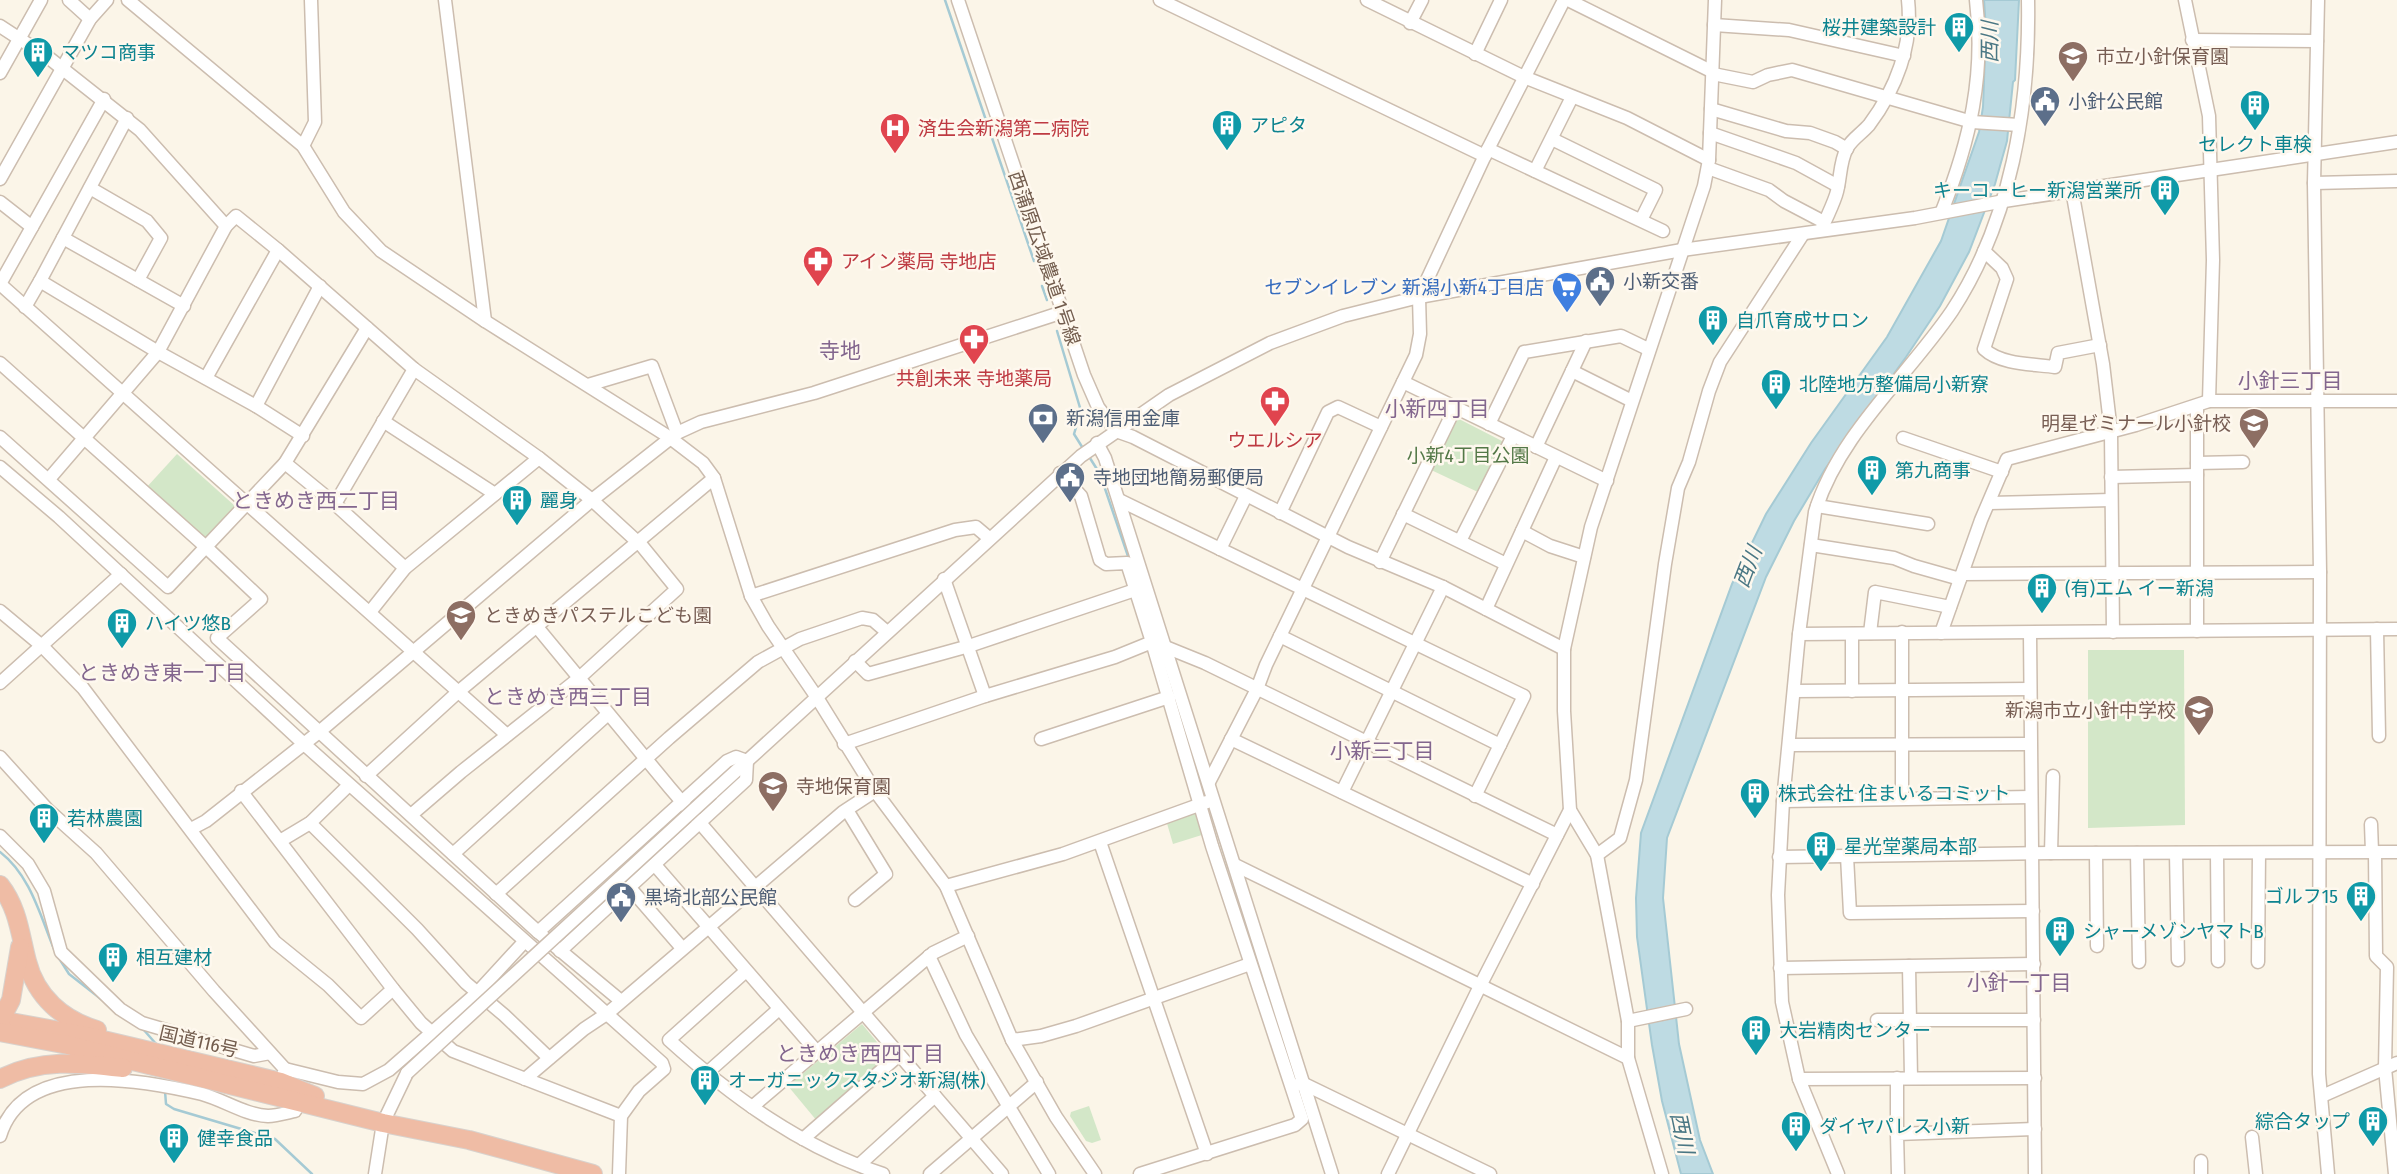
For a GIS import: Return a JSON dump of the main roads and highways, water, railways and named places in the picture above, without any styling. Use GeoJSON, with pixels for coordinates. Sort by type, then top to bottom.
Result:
{"type":"FeatureCollection","features":[{"type":"Feature","properties":{"kind":"highway"},"geometry":{"type":"LineString","coordinates":[[0,885],[10,900],[21,930],[34,980],[51,1004],[62,1014],[91,1028],[142,1044],[164,1055]]}},
{"type":"Feature","properties":{"kind":"highway"},"geometry":{"type":"LineString","coordinates":[[0,1023],[11,1000],[21,945],[21,930]]}},
{"type":"Feature","properties":{"kind":"highway","name":"国道116号"},"geometry":{"type":"LineString","coordinates":[[0,1023],[82,1035],[164,1055],[283,1076],[383,1123]]}},
{"type":"Feature","properties":{"kind":"highway","name":"国道116号"},"geometry":{"type":"LineString","coordinates":[[0,1023],[68,1045],[383,1123],[470,1140],[593,1174]]}},
{"type":"Feature","properties":{"kind":"highway"},"geometry":{"type":"LineString","coordinates":[[0,1079],[32,1066],[59,1062],[219,1081]]}},
{"type":"Feature","properties":{"kind":"water","name":"西川"},"geometry":{"type":"Polygon","coordinates":[[[1984,0],[2019,0],[2015,80],[2007,141],[1995,184],[1969,252],[1940,306],[1825,469],[1794,521],[1766,577],[1667,838],[1663,898],[1679,1044],[1700,1140],[1713,1174],[1681,1174],[1662,1101],[1637,937],[1636,898],[1641,833],[1732,584],[1766,514],[1811,443],[1887,337],[1941,241],[1979,132],[1983,107],[1986,29],[1984,0]]]}},
{"type":"Feature","properties":{"kind":"waterway"},"geometry":{"type":"LineString","coordinates":[[945,0],[1034,261]]}},
{"type":"Feature","properties":{"kind":"waterway"},"geometry":{"type":"LineString","coordinates":[[1042,286],[1047,300]]}},
{"type":"Feature","properties":{"kind":"waterway"},"geometry":{"type":"LineString","coordinates":[[1057,331],[1081,411],[1074,434],[1084,450]]}},
{"type":"Feature","properties":{"kind":"waterway"},"geometry":{"type":"LineString","coordinates":[[1088,455],[1100,474],[1129,559]]}},
{"type":"Feature","properties":{"kind":"waterway"},"geometry":{"type":"LineString","coordinates":[[1212,815],[1288,1056]]}},
{"type":"Feature","properties":{"kind":"waterway"},"geometry":{"type":"LineString","coordinates":[[0,852],[27,884],[54,949]]}},
{"type":"Feature","properties":{"kind":"waterway"},"geometry":{"type":"LineString","coordinates":[[57,955],[69,974],[101,999]]}},
{"type":"Feature","properties":{"kind":"waterway"},"geometry":{"type":"LineString","coordinates":[[143,1029],[157,1045]]}},
{"type":"Feature","properties":{"kind":"waterway"},"geometry":{"type":"LineString","coordinates":[[165,1091],[166,1104],[174,1109],[275,1139],[312,1174]]}},
{"type":"Feature","properties":{"kind":"place","name":"桜井建築設計"},"geometry":{"type":"Point","coordinates":[1959,54]}},
{"type":"Feature","properties":{"kind":"place","name":"マツコ商事"},"geometry":{"type":"Point","coordinates":[38,79]}},
{"type":"Feature","properties":{"kind":"place","name":"市立小針保育園"},"geometry":{"type":"Point","coordinates":[2073,83]}},
{"type":"Feature","properties":{"kind":"place","name":"小針公民館"},"geometry":{"type":"Point","coordinates":[2045,128]}},
{"type":"Feature","properties":{"kind":"place","name":"セレクト車検"},"geometry":{"type":"Point","coordinates":[2255,132]}},
{"type":"Feature","properties":{"kind":"place","name":"アピタ"},"geometry":{"type":"Point","coordinates":[1227,152]}},
{"type":"Feature","properties":{"kind":"place","name":"済生会新潟第二病院"},"geometry":{"type":"Point","coordinates":[895,155]}},
{"type":"Feature","properties":{"kind":"place","name":"キーコーヒー新潟営業所"},"geometry":{"type":"Point","coordinates":[2165,217]}},
{"type":"Feature","properties":{"kind":"place","name":"アイン薬局 寺地店"},"geometry":{"type":"Point","coordinates":[818,288]}},
{"type":"Feature","properties":{"kind":"place","name":"小新交番"},"geometry":{"type":"Point","coordinates":[1600,308]}},
{"type":"Feature","properties":{"kind":"place","name":"セブンイレブン 新潟小新4丁目店"},"geometry":{"type":"Point","coordinates":[1567,314]}},
{"type":"Feature","properties":{"kind":"place","name":"自爪育成サロン"},"geometry":{"type":"Point","coordinates":[1713,347]}},
{"type":"Feature","properties":{"kind":"place","name":"共創未来 寺地薬局"},"geometry":{"type":"Point","coordinates":[974,366]}},
{"type":"Feature","properties":{"kind":"place","name":"北陸地方整備局小新寮"},"geometry":{"type":"Point","coordinates":[1776,411]}},
{"type":"Feature","properties":{"kind":"place","name":"ウエルシア"},"geometry":{"type":"Point","coordinates":[1275,428]}},
{"type":"Feature","properties":{"kind":"place","name":"新潟信用金庫"},"geometry":{"type":"Point","coordinates":[1043,445]}},
{"type":"Feature","properties":{"kind":"place","name":"明星ゼミナール小針校"},"geometry":{"type":"Point","coordinates":[2254,450]}},
{"type":"Feature","properties":{"kind":"place","name":"第九商事"},"geometry":{"type":"Point","coordinates":[1872,497]}},
{"type":"Feature","properties":{"kind":"place","name":"寺地団地簡易郵便局"},"geometry":{"type":"Point","coordinates":[1070,504]}},
{"type":"Feature","properties":{"kind":"place","name":"麗身"},"geometry":{"type":"Point","coordinates":[517,527]}},
{"type":"Feature","properties":{"kind":"place","name":"(有)エム イー新潟"},"geometry":{"type":"Point","coordinates":[2042,615]}},
{"type":"Feature","properties":{"kind":"place","name":"ときめきパステルこども園"},"geometry":{"type":"Point","coordinates":[461,642]}},
{"type":"Feature","properties":{"kind":"place","name":"ハイツ悠B"},"geometry":{"type":"Point","coordinates":[122,650]}},
{"type":"Feature","properties":{"kind":"place","name":"新潟市立小針中学校"},"geometry":{"type":"Point","coordinates":[2199,737]}},
{"type":"Feature","properties":{"kind":"place","name":"寺地保育園"},"geometry":{"type":"Point","coordinates":[773,813]}},
{"type":"Feature","properties":{"kind":"place","name":"株式会社 住まいるコミット"},"geometry":{"type":"Point","coordinates":[1755,820]}},
{"type":"Feature","properties":{"kind":"place","name":"若林農園"},"geometry":{"type":"Point","coordinates":[44,845]}},
{"type":"Feature","properties":{"kind":"place","name":"星光堂薬局本部"},"geometry":{"type":"Point","coordinates":[1821,873]}},
{"type":"Feature","properties":{"kind":"place","name":"ゴルフ15"},"geometry":{"type":"Point","coordinates":[2361,923]}},
{"type":"Feature","properties":{"kind":"place","name":"黒埼北部公民館"},"geometry":{"type":"Point","coordinates":[621,924]}},
{"type":"Feature","properties":{"kind":"place","name":"シャーメゾンヤマトB"},"geometry":{"type":"Point","coordinates":[2060,958]}},
{"type":"Feature","properties":{"kind":"place","name":"相互建材"},"geometry":{"type":"Point","coordinates":[113,984]}},
{"type":"Feature","properties":{"kind":"place","name":"大岩精肉センター"},"geometry":{"type":"Point","coordinates":[1756,1057]}},
{"type":"Feature","properties":{"kind":"place","name":"オーガニックスタジオ新潟(株)"},"geometry":{"type":"Point","coordinates":[705,1107]}},
{"type":"Feature","properties":{"kind":"place","name":"綜合タップ"},"geometry":{"type":"Point","coordinates":[2373,1148]}},
{"type":"Feature","properties":{"kind":"place","name":"ダイヤパレス小新"},"geometry":{"type":"Point","coordinates":[1796,1153]}},
{"type":"Feature","properties":{"kind":"place","name":"健幸食品"},"geometry":{"type":"Point","coordinates":[174,1165]}},
{"type":"Feature","properties":{"kind":"district","name":"寺地"},"geometry":{"type":"Point","coordinates":[840,351]}},
{"type":"Feature","properties":{"kind":"district","name":"小針三丁目"},"geometry":{"type":"Point","coordinates":[2290,381]}},
{"type":"Feature","properties":{"kind":"district","name":"小新四丁目"},"geometry":{"type":"Point","coordinates":[1437,409]}},
{"type":"Feature","properties":{"kind":"district","name":"ときめき西二丁目"},"geometry":{"type":"Point","coordinates":[316,501]}},
{"type":"Feature","properties":{"kind":"district","name":"ときめき東一丁目"},"geometry":{"type":"Point","coordinates":[162,673]}},
{"type":"Feature","properties":{"kind":"district","name":"ときめき西三丁目"},"geometry":{"type":"Point","coordinates":[568,697]}},
{"type":"Feature","properties":{"kind":"district","name":"小新三丁目"},"geometry":{"type":"Point","coordinates":[1382,751]}},
{"type":"Feature","properties":{"kind":"district","name":"小針一丁目"},"geometry":{"type":"Point","coordinates":[2019,983]}},
{"type":"Feature","properties":{"kind":"district","name":"ときめき西四丁目"},"geometry":{"type":"Point","coordinates":[860,1054]}},
{"type":"Feature","properties":{"kind":"park label","name":"小新4丁目公園"},"geometry":{"type":"Point","coordinates":[1468,455]}}]}
